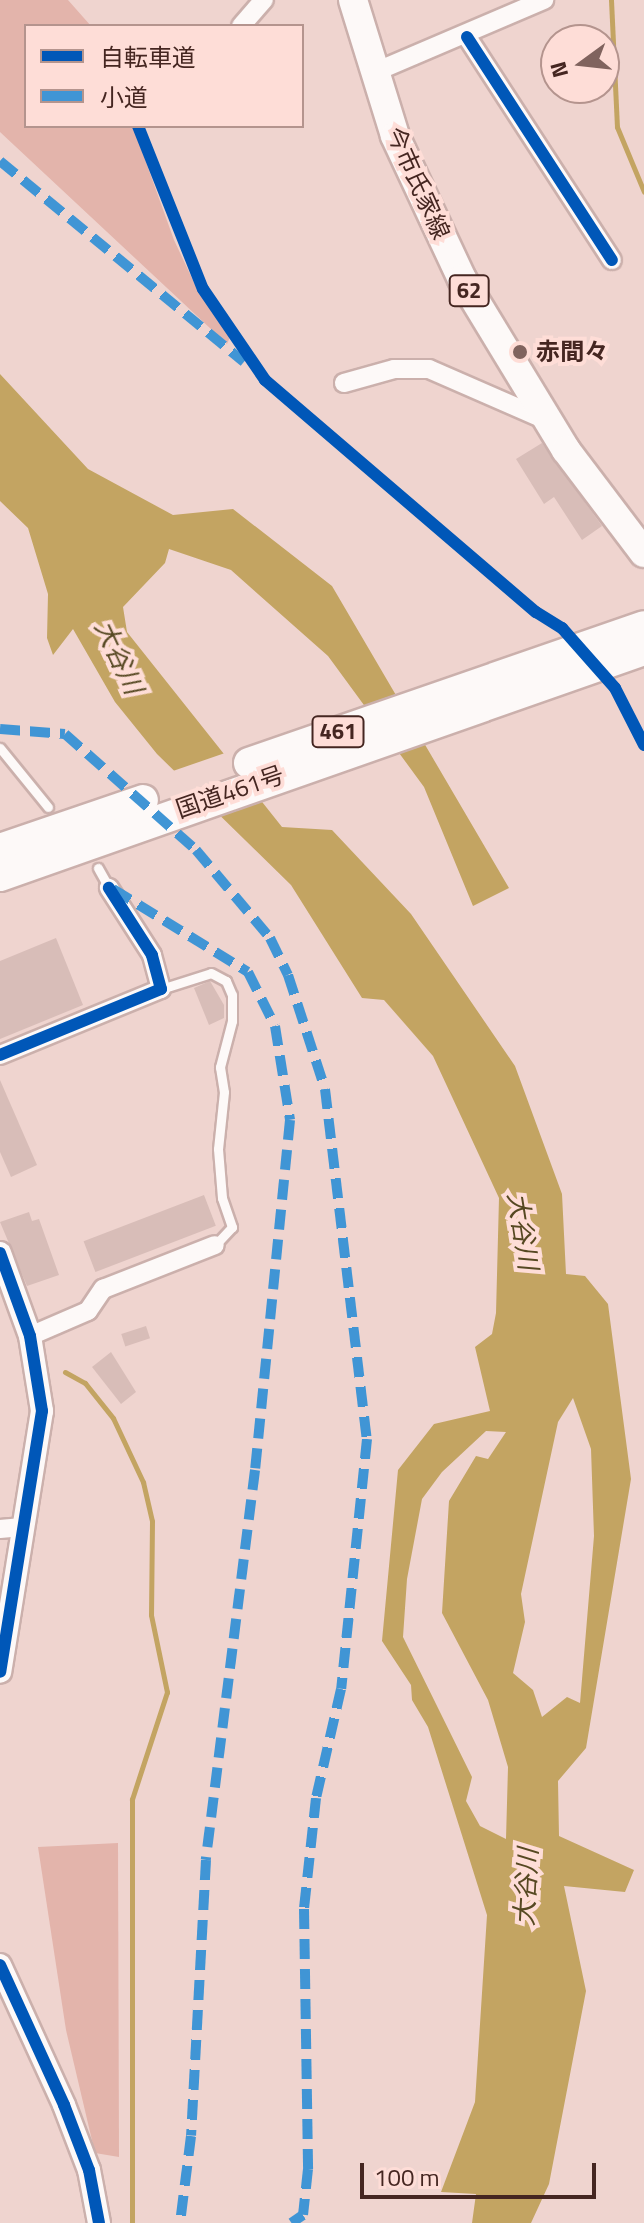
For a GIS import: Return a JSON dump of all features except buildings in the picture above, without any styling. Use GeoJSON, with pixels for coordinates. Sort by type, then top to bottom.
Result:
{"type":"FeatureCollection","features":[{"type":"Feature","properties":{"kind":"highway","name":"国道461号"},"geometry":{"type":"LineString","coordinates":[[0,849],[114,822],[579,659],[644,626]]}},
{"type":"Feature","properties":{"kind":"highway","name":"国道461号"},"geometry":{"type":"LineString","coordinates":[[579,659],[644,650]]}},
{"type":"Feature","properties":{"kind":"highway","name":"国道461号"},"geometry":{"type":"LineString","coordinates":[[0,876],[114,822]]}},
{"type":"Feature","properties":{"kind":"main road","name":"今市氏家線"},"geometry":{"type":"LineString","coordinates":[[353,0],[395,136],[444,244],[548,421],[644,553]]}},
{"type":"Feature","properties":{"kind":"street"},"geometry":{"type":"LineString","coordinates":[[243,24],[264,0]]}},
{"type":"Feature","properties":{"kind":"street"},"geometry":{"type":"LineString","coordinates":[[375,72],[467,37],[544,0]]}},
{"type":"Feature","properties":{"kind":"street"},"geometry":{"type":"LineString","coordinates":[[467,37],[612,260]]}},
{"type":"Feature","properties":{"kind":"street"},"geometry":{"type":"LineString","coordinates":[[344,383],[394,369],[429,369],[548,421]]}},
{"type":"Feature","properties":{"kind":"street"},"geometry":{"type":"LineString","coordinates":[[0,1055],[161,989],[152,955],[109,888]]}},
{"type":"Feature","properties":{"kind":"street"},"geometry":{"type":"LineString","coordinates":[[30,1336],[88,1311],[103,1289],[215,1245]]}},
{"type":"Feature","properties":{"kind":"street"},"geometry":{"type":"LineString","coordinates":[[0,1253],[30,1336],[42,1411],[0,1672]]}},
{"type":"Feature","properties":{"kind":"street"},"geometry":{"type":"LineString","coordinates":[[0,1529],[25,1527]]}},
{"type":"Feature","properties":{"kind":"street"},"geometry":{"type":"LineString","coordinates":[[0,1965],[89,2170],[99,2223]]}},
{"type":"Feature","properties":{"kind":"lane"},"geometry":{"type":"LineString","coordinates":[[0,748],[48,807]]}},
{"type":"Feature","properties":{"kind":"lane"},"geometry":{"type":"LineString","coordinates":[[98,868],[109,888]]}},
{"type":"Feature","properties":{"kind":"lane"},"geometry":{"type":"LineString","coordinates":[[161,989],[211,973],[226,981],[232,995],[232,1021],[220,1067],[224,1092],[218,1149],[222,1198],[232,1227],[215,1245]]}},
{"type":"Feature","properties":{"kind":"shaded area"},"geometry":{"type":"Polygon","coordinates":[[[0,0],[68,0],[89,24],[24,24],[24,128],[134,128],[174,240],[198,291],[230,337],[227,344],[0,132],[0,0]]]}},
{"type":"Feature","properties":{"kind":"shaded area"},"geometry":{"type":"Polygon","coordinates":[[[118,1843],[119,2157],[95,2153],[66,2030],[38,1847],[118,1843]]]}},
{"type":"Feature","properties":{"kind":"water","name":"大谷川"},"geometry":{"type":"Polygon","coordinates":[[[0,374],[88,469],[173,515],[233,509],[332,586],[509,888],[473,906],[424,787],[328,656],[231,570],[169,549],[165,563],[123,607],[127,632],[282,827],[332,830],[411,914],[515,1066],[562,1194],[566,1274],[585,1276],[608,1304],[631,1479],[586,1748],[558,1781],[559,1836],[634,1870],[625,1892],[564,1886],[586,1991],[549,2184],[531,2223],[472,2223],[476,2194],[441,2192],[475,2102],[487,1915],[428,1727],[412,1700],[411,1685],[382,1641],[398,1470],[434,1424],[490,1411],[475,1347],[492,1334],[496,1313],[499,1198],[433,1056],[384,1000],[362,998],[291,885],[157,754],[115,702],[73,629],[53,655],[47,638],[48,594],[28,528],[0,501],[0,374]],[[573,1398],[558,1422],[521,1594],[525,1622],[513,1673],[533,1690],[542,1717],[567,1697],[580,1703],[594,1536],[591,1449],[573,1398]],[[486,1431],[442,1472],[422,1499],[407,1579],[403,1637],[472,1777],[466,1801],[480,1826],[506,1839],[508,1767],[488,1700],[442,1613],[449,1501],[476,1456],[488,1459],[506,1432],[486,1431]]]}},
{"type":"Feature","properties":{"kind":"pier"},"geometry":{"type":"Polygon","coordinates":[[[225,753],[264,800],[216,817],[170,772],[225,753]]]}},
{"type":"Feature","properties":{"kind":"waterway"},"geometry":{"type":"LineString","coordinates":[[611,0],[617,127],[644,192]]}},
{"type":"Feature","properties":{"kind":"waterway"},"geometry":{"type":"LineString","coordinates":[[65,1372],[85,1383],[113,1418],[143,1482],[152,1521],[151,1615],[167,1692],[132,1799],[132,2223]]}},
{"type":"Feature","properties":{"kind":"marked path"},"geometry":{"type":"LineString","coordinates":[[0,161],[244,362]]}},
{"type":"Feature","properties":{"kind":"marked path"},"geometry":{"type":"LineString","coordinates":[[0,729],[65,734],[196,850],[270,938],[288,975],[325,1089],[367,1439],[341,1689],[316,1798],[304,1909],[308,2169],[303,2215],[291,2223]]}},
{"type":"Feature","properties":{"kind":"marked path"},"geometry":{"type":"LineString","coordinates":[[113,889],[248,972],[275,1026],[290,1120],[255,1470],[206,1860],[191,2136],[180,2223]]}},
{"type":"Feature","properties":{"kind":"cycle path"},"geometry":{"type":"LineString","coordinates":[[467,37],[612,260]]}},
{"type":"Feature","properties":{"kind":"cycle path"},"geometry":{"type":"LineString","coordinates":[[139,128],[203,289],[265,380],[536,612],[562,628],[615,688],[644,745]]}},
{"type":"Feature","properties":{"kind":"cycle path"},"geometry":{"type":"LineString","coordinates":[[0,1055],[161,989],[152,955],[109,888]]}},
{"type":"Feature","properties":{"kind":"cycle path"},"geometry":{"type":"LineString","coordinates":[[0,1253],[30,1336],[42,1411],[0,1672]]}},
{"type":"Feature","properties":{"kind":"cycle path"},"geometry":{"type":"LineString","coordinates":[[0,1965],[64,2105],[89,2170],[99,2223]]}},
{"type":"Feature","properties":{"kind":"place","name":"赤間々"},"geometry":{"type":"Point","coordinates":[520,352]}}]}
